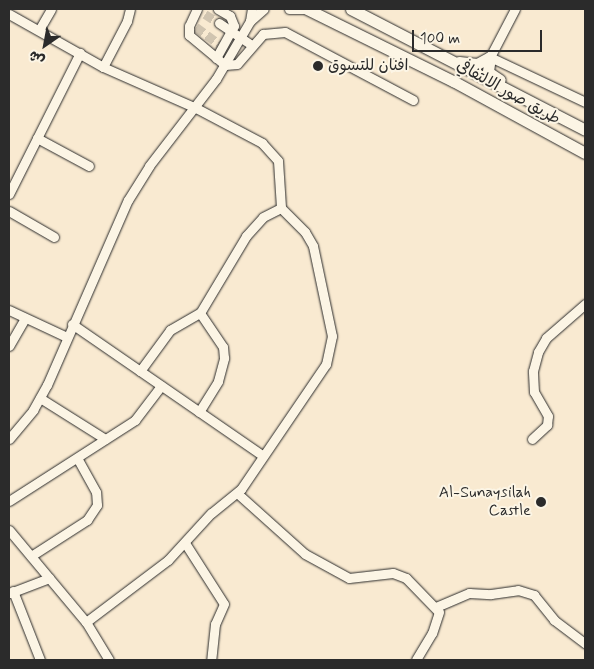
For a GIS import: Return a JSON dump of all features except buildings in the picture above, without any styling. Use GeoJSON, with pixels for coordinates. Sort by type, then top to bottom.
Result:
{"type":"FeatureCollection","features":[{"type":"Feature","properties":{"kind":"main road","name":"طريق صور الالتفافي"},"geometry":{"type":"LineString","coordinates":[[308,9],[453,81],[585,153]]}},
{"type":"Feature","properties":{"kind":"main road","name":"طريق صور الالتفافي"},"geometry":{"type":"LineString","coordinates":[[351,9],[585,130]]}},
{"type":"Feature","properties":{"kind":"main road"},"geometry":{"type":"LineString","coordinates":[[432,51],[463,64],[477,64],[490,57]]}},
{"type":"Feature","properties":{"kind":"main road"},"geometry":{"type":"LineString","coordinates":[[490,57],[487,68],[490,75],[535,99],[547,111]]}},
{"type":"Feature","properties":{"kind":"street"},"geometry":{"type":"LineString","coordinates":[[39,30],[51,9]]}},
{"type":"Feature","properties":{"kind":"street"},"geometry":{"type":"LineString","coordinates":[[103,67],[127,22],[130,9]]}},
{"type":"Feature","properties":{"kind":"street"},"geometry":{"type":"LineString","coordinates":[[9,438],[40,398],[138,182],[196,108],[225,65],[250,21],[252,9]]}},
{"type":"Feature","properties":{"kind":"street"},"geometry":{"type":"LineString","coordinates":[[250,21],[264,9]]}},
{"type":"Feature","properties":{"kind":"street"},"geometry":{"type":"LineString","coordinates":[[289,9],[308,9]]}},
{"type":"Feature","properties":{"kind":"street"},"geometry":{"type":"LineString","coordinates":[[515,9],[490,57],[585,102]]}},
{"type":"Feature","properties":{"kind":"street"},"geometry":{"type":"LineString","coordinates":[[200,10],[193,25],[191,38],[225,65],[238,64],[252,45],[270,31],[285,32],[413,100]]}},
{"type":"Feature","properties":{"kind":"street"},"geometry":{"type":"LineString","coordinates":[[216,58],[233,32],[233,21],[223,10]]}},
{"type":"Feature","properties":{"kind":"street"},"geometry":{"type":"LineString","coordinates":[[9,14],[103,67],[196,108],[262,143],[278,160],[282,208],[305,232],[313,246],[332,342],[326,364],[237,494],[211,513],[168,560],[86,622]]}},
{"type":"Feature","properties":{"kind":"street"},"geometry":{"type":"LineString","coordinates":[[219,23],[252,45]]}},
{"type":"Feature","properties":{"kind":"street"},"geometry":{"type":"LineString","coordinates":[[9,194],[12,180],[37,138],[80,53]]}},
{"type":"Feature","properties":{"kind":"street"},"geometry":{"type":"LineString","coordinates":[[37,138],[89,166]]}},
{"type":"Feature","properties":{"kind":"street"},"geometry":{"type":"LineString","coordinates":[[140,371],[170,330],[200,313],[246,236],[263,217],[282,208]]}},
{"type":"Feature","properties":{"kind":"street"},"geometry":{"type":"LineString","coordinates":[[9,211],[54,237]]}},
{"type":"Feature","properties":{"kind":"street"},"geometry":{"type":"LineString","coordinates":[[532,439],[547,425],[548,416],[534,392],[533,371],[538,352],[546,338],[585,304]]}},
{"type":"Feature","properties":{"kind":"street"},"geometry":{"type":"LineString","coordinates":[[9,310],[67,337]]}},
{"type":"Feature","properties":{"kind":"street"},"geometry":{"type":"LineString","coordinates":[[199,412],[218,381],[224,358],[223,347],[200,313]]}},
{"type":"Feature","properties":{"kind":"street"},"geometry":{"type":"LineString","coordinates":[[9,346],[25,318]]}},
{"type":"Feature","properties":{"kind":"street"},"geometry":{"type":"LineString","coordinates":[[72,324],[263,456]]}},
{"type":"Feature","properties":{"kind":"street"},"geometry":{"type":"LineString","coordinates":[[9,501],[135,420],[161,386]]}},
{"type":"Feature","properties":{"kind":"street"},"geometry":{"type":"LineString","coordinates":[[40,398],[105,439]]}},
{"type":"Feature","properties":{"kind":"street"},"geometry":{"type":"LineString","coordinates":[[31,556],[87,520],[97,505],[96,492],[77,458]]}},
{"type":"Feature","properties":{"kind":"street"},"geometry":{"type":"LineString","coordinates":[[237,494],[305,554],[357,580],[398,574],[436,607],[438,620],[416,660]]}},
{"type":"Feature","properties":{"kind":"street"},"geometry":{"type":"LineString","coordinates":[[9,530],[86,622],[109,660]]}},
{"type":"Feature","properties":{"kind":"street"},"geometry":{"type":"LineString","coordinates":[[185,543],[224,604],[215,624],[211,660]]}},
{"type":"Feature","properties":{"kind":"street"},"geometry":{"type":"LineString","coordinates":[[40,660],[11,592],[49,578]]}},
{"type":"Feature","properties":{"kind":"street"},"geometry":{"type":"LineString","coordinates":[[436,607],[469,593],[491,594],[518,590],[534,595],[554,620],[585,643]]}},
{"type":"Feature","properties":{"kind":"tunnel"},"geometry":{"type":"LineString","coordinates":[[205,14],[219,23]]}},
{"type":"Feature","properties":{"kind":"tunnel"},"geometry":{"type":"LineString","coordinates":[[196,27],[222,46]]}},
{"type":"Feature","properties":{"kind":"place","name":"افنان للتسوق"},"geometry":{"type":"Point","coordinates":[318,66]}},
{"type":"Feature","properties":{"kind":"place","name":"Al-Sunaysilah Castle"},"geometry":{"type":"Point","coordinates":[541,502]}}]}
